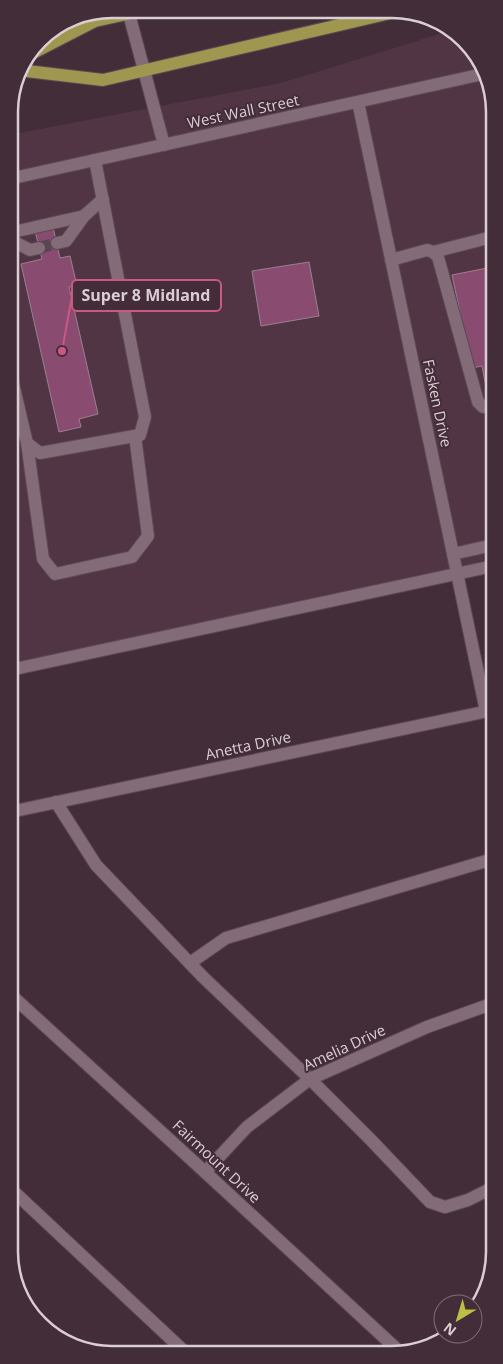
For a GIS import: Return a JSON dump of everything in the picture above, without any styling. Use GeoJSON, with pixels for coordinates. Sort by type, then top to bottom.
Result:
{"type":"FeatureCollection","features":[{"type":"Feature","properties":{"kind":"main road"},"geometry":{"type":"LineString","coordinates":[[42,48],[95,21],[110,18]]}},
{"type":"Feature","properties":{"kind":"main road"},"geometry":{"type":"LineString","coordinates":[[27,71],[103,80],[369,18]]}},
{"type":"Feature","properties":{"kind":"street"},"geometry":{"type":"LineString","coordinates":[[130,18],[164,145]]}},
{"type":"Feature","properties":{"kind":"street","name":"West Wall Street"},"geometry":{"type":"LineString","coordinates":[[18,176],[478,75]]}},
{"type":"Feature","properties":{"kind":"street","name":"Fasken Drive"},"geometry":{"type":"LineString","coordinates":[[358,102],[457,573],[485,692]]}},
{"type":"Feature","properties":{"kind":"street"},"geometry":{"type":"LineString","coordinates":[[27,443],[40,453],[140,435],[145,417],[95,160]]}},
{"type":"Feature","properties":{"kind":"street"},"geometry":{"type":"LineString","coordinates":[[57,243],[66,241],[84,216],[103,199]]}},
{"type":"Feature","properties":{"kind":"street"},"geometry":{"type":"LineString","coordinates":[[18,231],[84,216]]}},
{"type":"Feature","properties":{"kind":"street"},"geometry":{"type":"LineString","coordinates":[[433,252],[486,239]]}},
{"type":"Feature","properties":{"kind":"street"},"geometry":{"type":"LineString","coordinates":[[18,244],[30,250],[39,248]]}},
{"type":"Feature","properties":{"kind":"street"},"geometry":{"type":"LineString","coordinates":[[391,260],[427,250],[433,252],[438,257],[478,402],[486,407]]}},
{"type":"Feature","properties":{"kind":"street"},"geometry":{"type":"LineString","coordinates":[[18,404],[27,443],[43,559],[55,574],[132,557],[148,536],[135,436]]}},
{"type":"Feature","properties":{"kind":"street"},"geometry":{"type":"LineString","coordinates":[[453,554],[486,547]]}},
{"type":"Feature","properties":{"kind":"street"},"geometry":{"type":"LineString","coordinates":[[18,668],[486,567]]}},
{"type":"Feature","properties":{"kind":"street","name":"Anetta Drive"},"geometry":{"type":"LineString","coordinates":[[18,810],[485,712]]}},
{"type":"Feature","properties":{"kind":"street"},"geometry":{"type":"LineString","coordinates":[[56,802],[96,865],[190,963],[310,1079],[430,1202],[445,1207],[468,1200],[485,1191]]}},
{"type":"Feature","properties":{"kind":"street"},"geometry":{"type":"LineString","coordinates":[[190,963],[226,938],[485,861]]}},
{"type":"Feature","properties":{"kind":"street","name":"Fairmount Drive"},"geometry":{"type":"LineString","coordinates":[[18,1001],[393,1346]]}},
{"type":"Feature","properties":{"kind":"street","name":"Amelia Drive"},"geometry":{"type":"LineString","coordinates":[[206,1172],[247,1127],[310,1079],[428,1027],[485,1006]]}},
{"type":"Feature","properties":{"kind":"street"},"geometry":{"type":"LineString","coordinates":[[18,1196],[179,1346]]}},
{"type":"Feature","properties":{"kind":"shaded area"},"geometry":{"type":"Polygon","coordinates":[[[443,33],[454,41],[470,59],[481,81],[486,111],[486,564],[18,661],[18,133],[281,83],[443,33]]]}},
{"type":"Feature","properties":{"kind":"building"},"geometry":{"type":"Polygon","coordinates":[[[53,227],[60,258],[70,256],[77,286],[69,287],[98,414],[79,419],[81,427],[59,432],[21,264],[42,259],[35,231],[53,227]]]}},
{"type":"Feature","properties":{"kind":"building"},"geometry":{"type":"Polygon","coordinates":[[[309,262],[319,316],[261,326],[252,271],[309,262]]]}},
{"type":"Feature","properties":{"kind":"building"},"geometry":{"type":"Polygon","coordinates":[[[486,268],[486,386],[482,366],[472,368],[452,275],[486,268]]]}},
{"type":"Feature","properties":{"kind":"tunnel"},"geometry":{"type":"LineString","coordinates":[[39,248],[57,243]]}},
{"type":"Feature","properties":{"kind":"place","name":"Super 8 Midland"},"geometry":{"type":"Point","coordinates":[62,351]}}]}
